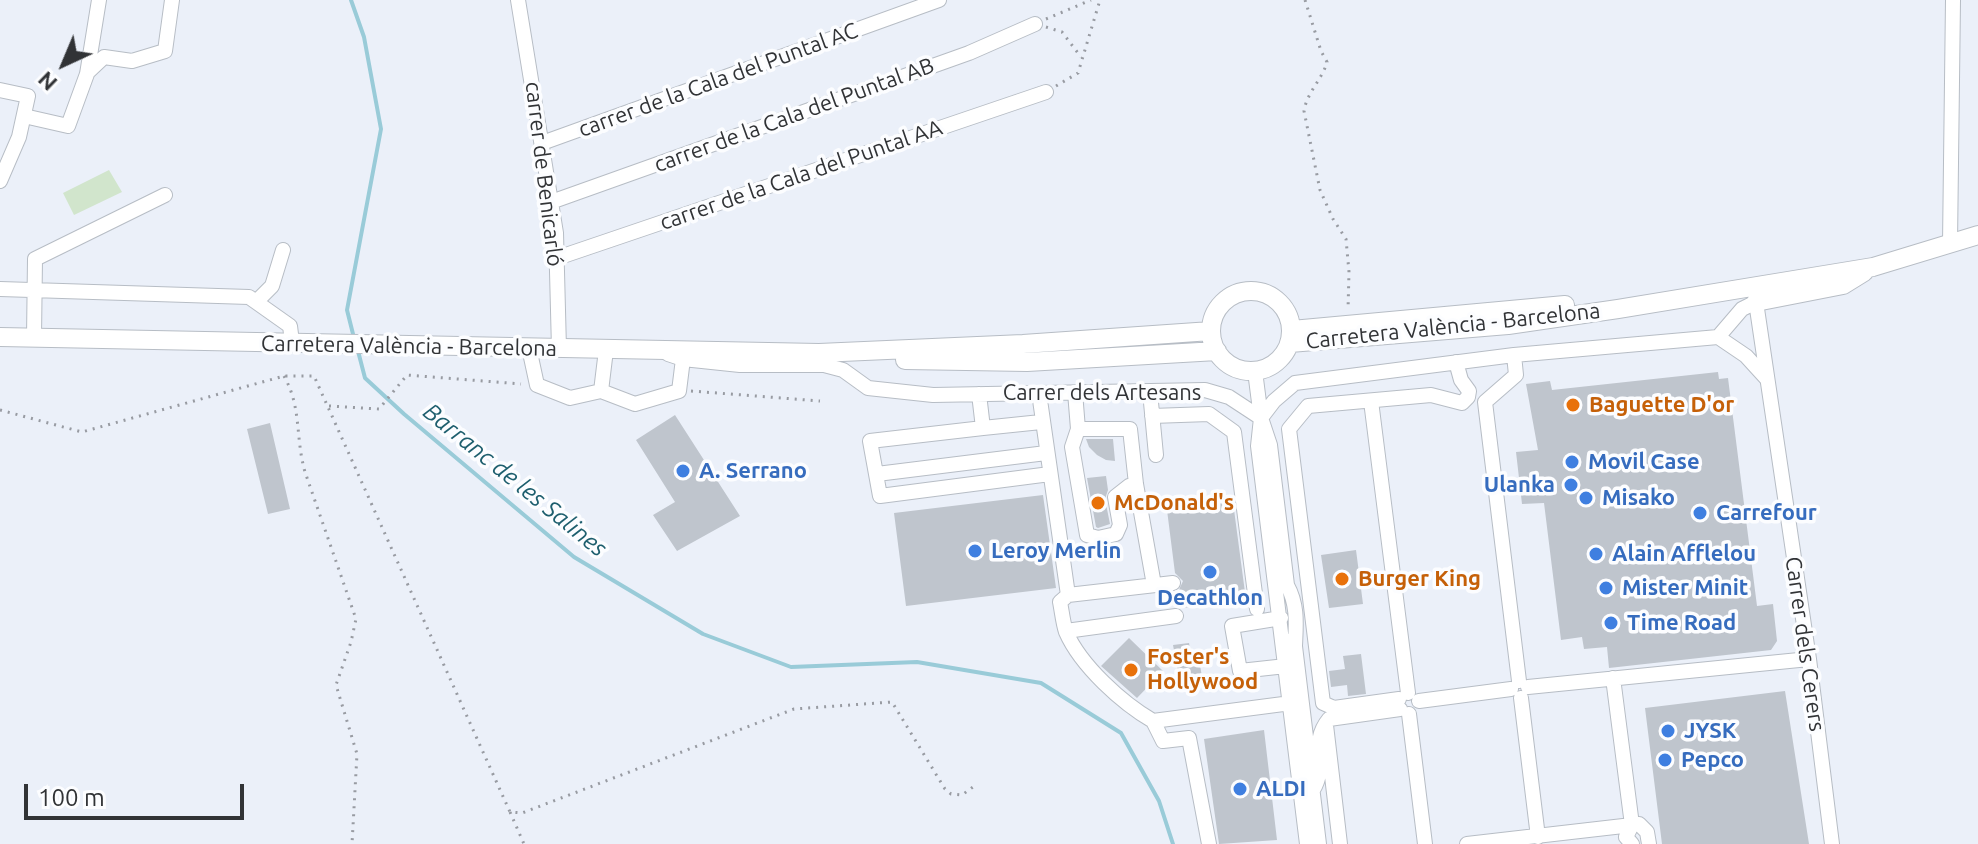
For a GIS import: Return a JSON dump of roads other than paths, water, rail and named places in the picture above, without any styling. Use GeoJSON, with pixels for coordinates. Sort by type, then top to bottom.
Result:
{"type":"FeatureCollection","features":[{"type":"Feature","properties":{"kind":"main road","name":"Carretera València - Barcelona"},"geometry":{"type":"LineString","coordinates":[[1291,336],[1508,325],[1873,267],[1978,235]]}},
{"type":"Feature","properties":{"kind":"main road"},"geometry":{"type":"LineString","coordinates":[[1756,302],[1843,285],[1873,267]]}},
{"type":"Feature","properties":{"kind":"main road"},"geometry":{"type":"LineString","coordinates":[[1248,290],[1272,296],[1282,305],[1289,316],[1291,336],[1284,355],[1274,365],[1255,371],[1234,367],[1223,360],[1211,331],[1216,311],[1224,301],[1248,290]]}},
{"type":"Feature","properties":{"kind":"main road","name":"Carretera València - Barcelona"},"geometry":{"type":"LineString","coordinates":[[1291,336],[1347,325],[1712,294]]}},
{"type":"Feature","properties":{"kind":"main road","name":"Carretera València - Barcelona"},"geometry":{"type":"LineString","coordinates":[[0,337],[819,353],[1023,344],[1211,331]]}},
{"type":"Feature","properties":{"kind":"main road","name":"Carretera València - Barcelona"},"geometry":{"type":"LineString","coordinates":[[819,353],[839,357],[966,363],[1217,351]]}},
{"type":"Feature","properties":{"kind":"street"},"geometry":{"type":"LineString","coordinates":[[24,116],[68,126],[87,74],[99,0]]}},
{"type":"Feature","properties":{"kind":"street"},"geometry":{"type":"LineString","coordinates":[[87,74],[104,57],[132,61],[165,51],[172,0]]}},
{"type":"Feature","properties":{"kind":"street","name":"carrer de Benicarló"},"geometry":{"type":"LineString","coordinates":[[518,0],[551,202],[557,258],[559,349]]}},
{"type":"Feature","properties":{"kind":"street","name":"carrer de la Cala del Puntal AC"},"geometry":{"type":"LineString","coordinates":[[542,143],[939,0]]}},
{"type":"Feature","properties":{"kind":"street"},"geometry":{"type":"LineString","coordinates":[[1950,244],[1953,0]]}},
{"type":"Feature","properties":{"kind":"street","name":"carrer de la Cala del Puntal AB"},"geometry":{"type":"LineString","coordinates":[[551,202],[969,53],[1035,24]]}},
{"type":"Feature","properties":{"kind":"street"},"geometry":{"type":"LineString","coordinates":[[0,90],[28,96],[19,137],[0,181]]}},
{"type":"Feature","properties":{"kind":"street","name":"carrer de la Cala del Puntal AA"},"geometry":{"type":"LineString","coordinates":[[557,258],[1046,92]]}},
{"type":"Feature","properties":{"kind":"street"},"geometry":{"type":"LineString","coordinates":[[34,337],[35,259],[165,195]]}},
{"type":"Feature","properties":{"kind":"street"},"geometry":{"type":"LineString","coordinates":[[256,302],[272,286],[283,250]]}},
{"type":"Feature","properties":{"kind":"street"},"geometry":{"type":"LineString","coordinates":[[0,289],[249,297],[290,326],[292,342]]}},
{"type":"Feature","properties":{"kind":"street"},"geometry":{"type":"LineString","coordinates":[[1718,337],[1742,309],[1756,302]]}},
{"type":"Feature","properties":{"kind":"street","name":"Carrer dels Cerers"},"geometry":{"type":"LineString","coordinates":[[1756,302],[1809,659],[1832,844]]}},
{"type":"Feature","properties":{"kind":"street"},"geometry":{"type":"LineString","coordinates":[[1307,844],[1258,446],[1261,418],[1274,401],[1295,383],[1514,355],[1718,337],[1746,356],[1768,380]]}},
{"type":"Feature","properties":{"kind":"street"},"geometry":{"type":"LineString","coordinates":[[529,348],[537,385],[570,398],[601,391],[635,404],[679,391],[683,359]]}},
{"type":"Feature","properties":{"kind":"street"},"geometry":{"type":"LineString","coordinates":[[601,391],[606,350]]}},
{"type":"Feature","properties":{"kind":"street","name":"Carrer dels Artesans"},"geometry":{"type":"LineString","coordinates":[[663,352],[683,359],[740,365],[824,365],[843,370],[868,388],[933,395],[1205,390],[1229,397],[1261,418]]}},
{"type":"Feature","properties":{"kind":"street"},"geometry":{"type":"LineString","coordinates":[[1514,355],[1516,375],[1485,402],[1538,837]]}},
{"type":"Feature","properties":{"kind":"street"},"geometry":{"type":"LineString","coordinates":[[1456,362],[1461,380],[1469,391],[1462,403],[1431,395],[1308,406],[1289,429],[1323,703],[1334,708],[1407,703],[1613,678],[1809,659]]}},
{"type":"Feature","properties":{"kind":"street"},"geometry":{"type":"LineString","coordinates":[[1255,371],[1261,418],[1270,445],[1287,585],[1294,598],[1295,646]]}},
{"type":"Feature","properties":{"kind":"street"},"geometry":{"type":"LineString","coordinates":[[1075,392],[1078,429],[1072,447],[1087,535],[1098,538],[1116,534],[1120,525],[1115,497],[1136,484]]}},
{"type":"Feature","properties":{"kind":"street"},"geometry":{"type":"LineString","coordinates":[[1150,392],[1156,455]]}},
{"type":"Feature","properties":{"kind":"street"},"geometry":{"type":"LineString","coordinates":[[1039,393],[1068,595]]}},
{"type":"Feature","properties":{"kind":"street"},"geometry":{"type":"LineString","coordinates":[[979,394],[983,428]]}},
{"type":"Feature","properties":{"kind":"street"},"geometry":{"type":"LineString","coordinates":[[1371,401],[1425,844]]}},
{"type":"Feature","properties":{"kind":"street"},"geometry":{"type":"LineString","coordinates":[[1152,416],[1209,414],[1234,432],[1257,609]]}},
{"type":"Feature","properties":{"kind":"street"},"geometry":{"type":"LineString","coordinates":[[1041,422],[870,441],[880,496],[1050,474]]}},
{"type":"Feature","properties":{"kind":"street"},"geometry":{"type":"LineString","coordinates":[[1078,429],[1130,429],[1136,484],[1154,585]]}},
{"type":"Feature","properties":{"kind":"street"},"geometry":{"type":"LineString","coordinates":[[877,474],[1046,453]]}},
{"type":"Feature","properties":{"kind":"street"},"geometry":{"type":"LineString","coordinates":[[1173,583],[1068,595],[1060,602],[1066,631],[1083,660],[1133,709],[1153,721],[1163,741],[1189,738],[1209,844]]}},
{"type":"Feature","properties":{"kind":"street"},"geometry":{"type":"LineString","coordinates":[[1286,666],[1240,671],[1232,626],[1280,613],[1291,618],[1319,844]]}},
{"type":"Feature","properties":{"kind":"street"},"geometry":{"type":"LineString","coordinates":[[1066,631],[1176,616]]}},
{"type":"Feature","properties":{"kind":"street"},"geometry":{"type":"LineString","coordinates":[[1613,678],[1632,825],[1626,837],[1632,844]]}},
{"type":"Feature","properties":{"kind":"street"},"geometry":{"type":"LineString","coordinates":[[1153,721],[1291,703]]}},
{"type":"Feature","properties":{"kind":"street"},"geometry":{"type":"LineString","coordinates":[[1313,790],[1322,776],[1318,741],[1329,719],[1407,703]]}},
{"type":"Feature","properties":{"kind":"street"},"geometry":{"type":"LineString","coordinates":[[1326,722],[1340,844]]}},
{"type":"Feature","properties":{"kind":"street"},"geometry":{"type":"LineString","coordinates":[[1467,844],[1639,824],[1644,827],[1649,844]]}},
{"type":"Feature","properties":{"kind":"waterway","name":"Barranc de les Salines"},"geometry":{"type":"LineString","coordinates":[[351,0],[364,37],[381,129],[347,310],[354,338]]}},
{"type":"Feature","properties":{"kind":"waterway","name":"Barranc de les Salines"},"geometry":{"type":"LineString","coordinates":[[358,351],[365,378],[574,557],[703,634],[791,667],[917,662],[1041,683],[1121,733],[1159,801],[1173,844]]}},
{"type":"Feature","properties":{"kind":"place","name":"Baguette D'or"},"geometry":{"type":"Point","coordinates":[1573,405]}},
{"type":"Feature","properties":{"kind":"place","name":"Movil Case"},"geometry":{"type":"Point","coordinates":[1572,462]}},
{"type":"Feature","properties":{"kind":"place","name":"A. Serrano"},"geometry":{"type":"Point","coordinates":[683,471]}},
{"type":"Feature","properties":{"kind":"place","name":"Ulanka"},"geometry":{"type":"Point","coordinates":[1571,485]}},
{"type":"Feature","properties":{"kind":"place","name":"Misako"},"geometry":{"type":"Point","coordinates":[1586,498]}},
{"type":"Feature","properties":{"kind":"place","name":"McDonald's"},"geometry":{"type":"Point","coordinates":[1098,503]}},
{"type":"Feature","properties":{"kind":"place","name":"Carrefour"},"geometry":{"type":"Point","coordinates":[1700,513]}},
{"type":"Feature","properties":{"kind":"place","name":"Leroy Merlin"},"geometry":{"type":"Point","coordinates":[975,551]}},
{"type":"Feature","properties":{"kind":"place","name":"Alain Afflelou"},"geometry":{"type":"Point","coordinates":[1596,554]}},
{"type":"Feature","properties":{"kind":"place","name":"Decathlon"},"geometry":{"type":"Point","coordinates":[1210,572]}},
{"type":"Feature","properties":{"kind":"place","name":"Burger King"},"geometry":{"type":"Point","coordinates":[1342,579]}},
{"type":"Feature","properties":{"kind":"place","name":"Mister Minit"},"geometry":{"type":"Point","coordinates":[1606,588]}},
{"type":"Feature","properties":{"kind":"place","name":"Time Road"},"geometry":{"type":"Point","coordinates":[1611,623]}},
{"type":"Feature","properties":{"kind":"place","name":"Foster's Hollywood"},"geometry":{"type":"Point","coordinates":[1131,670]}},
{"type":"Feature","properties":{"kind":"place","name":"JYSK"},"geometry":{"type":"Point","coordinates":[1668,731]}},
{"type":"Feature","properties":{"kind":"place","name":"Pepco"},"geometry":{"type":"Point","coordinates":[1665,760]}},
{"type":"Feature","properties":{"kind":"place","name":"ALDI"},"geometry":{"type":"Point","coordinates":[1240,789]}}]}
